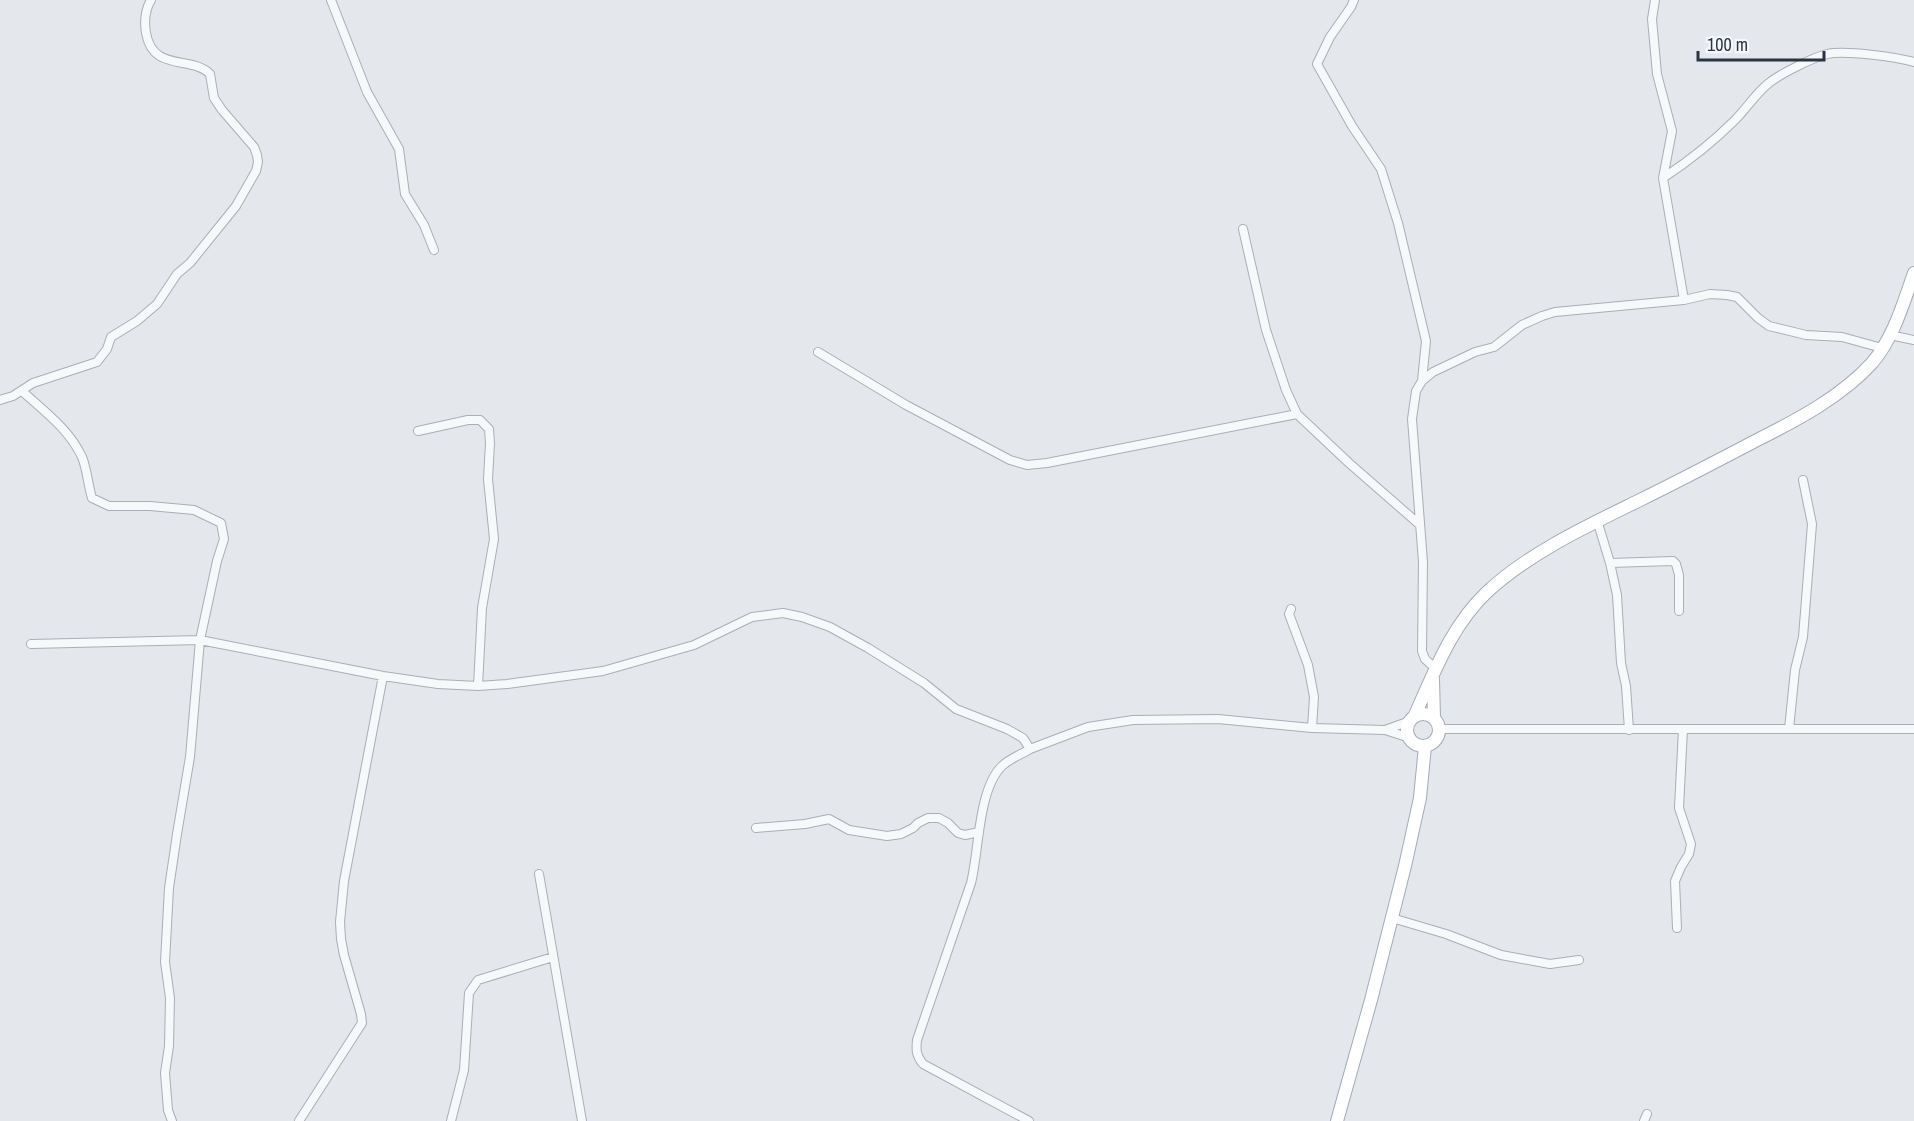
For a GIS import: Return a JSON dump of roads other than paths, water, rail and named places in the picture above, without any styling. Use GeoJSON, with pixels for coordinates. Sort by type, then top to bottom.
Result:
{"type":"FeatureCollection","features":[{"type":"Feature","properties":{"kind":"main road"},"geometry":{"type":"LineString","coordinates":[[1435,672],[1437,738],[1425,746],[1416,744],[1410,738],[1407,730],[1446,645],[1487,592],[1514,571],[1597,520],[1639,501],[1786,425],[1838,393],[1871,363],[1882,348],[1900,315],[1914,273]]}},
{"type":"Feature","properties":{"kind":"main road"},"geometry":{"type":"LineString","coordinates":[[1412,719],[1422,714],[1437,723]]}},
{"type":"Feature","properties":{"kind":"main road"},"geometry":{"type":"LineString","coordinates":[[1337,1121],[1392,918],[1420,798],[1425,746]]}},
{"type":"Feature","properties":{"kind":"street"},"geometry":{"type":"LineString","coordinates":[[0,400],[22,391],[33,383],[97,362],[107,349],[111,337],[137,321],[157,304],[177,274],[190,263],[236,206],[256,171],[258,162],[254,147],[214,98],[210,74],[200,65],[181,64],[165,58],[154,51],[148,42],[144,22],[146,8],[151,0]]}},
{"type":"Feature","properties":{"kind":"street"},"geometry":{"type":"LineString","coordinates":[[331,0],[367,92],[399,149],[405,194],[424,225],[434,250]]}},
{"type":"Feature","properties":{"kind":"street"},"geometry":{"type":"LineString","coordinates":[[1354,0],[1330,36],[1317,64],[1352,126],[1382,169],[1398,223],[1425,341],[1422,381]]}},
{"type":"Feature","properties":{"kind":"street"},"geometry":{"type":"LineString","coordinates":[[1655,0],[1652,20],[1658,74],[1672,131],[1663,178],[1684,300]]}},
{"type":"Feature","properties":{"kind":"street"},"geometry":{"type":"LineString","coordinates":[[1663,178],[1703,149],[1736,120],[1771,81],[1801,66],[1828,54],[1896,57],[1914,62]]}},
{"type":"Feature","properties":{"kind":"street"},"geometry":{"type":"LineString","coordinates":[[1243,229],[1266,330],[1286,390],[1297,414],[1420,525]]}},
{"type":"Feature","properties":{"kind":"street"},"geometry":{"type":"LineString","coordinates":[[1435,672],[1422,651],[1423,562],[1412,419],[1416,391],[1422,381],[1433,372],[1475,352],[1494,347],[1521,325],[1555,312],[1684,300],[1710,294],[1737,297],[1769,326],[1806,334],[1842,337],[1882,348]]}},
{"type":"Feature","properties":{"kind":"street"},"geometry":{"type":"LineString","coordinates":[[1890,335],[1914,340]]}},
{"type":"Feature","properties":{"kind":"street"},"geometry":{"type":"LineString","coordinates":[[818,352],[987,449],[1027,465],[1297,414]]}},
{"type":"Feature","properties":{"kind":"street"},"geometry":{"type":"LineString","coordinates":[[22,391],[71,438],[83,459],[92,498],[110,506],[150,506],[194,510],[221,523],[224,539],[200,640],[190,757],[169,888],[165,962],[170,998],[169,1046],[165,1073],[168,1110],[172,1121]]}},
{"type":"Feature","properties":{"kind":"street"},"geometry":{"type":"LineString","coordinates":[[418,431],[468,420],[480,420],[489,429],[488,479],[494,539],[482,608],[478,686]]}},
{"type":"Feature","properties":{"kind":"street"},"geometry":{"type":"LineString","coordinates":[[1789,729],[1795,670],[1803,637],[1812,524],[1803,480]]}},
{"type":"Feature","properties":{"kind":"street"},"geometry":{"type":"LineString","coordinates":[[1597,520],[1617,595],[1620,654],[1626,686],[1629,729]]}},
{"type":"Feature","properties":{"kind":"street"},"geometry":{"type":"LineString","coordinates":[[1610,563],[1673,561],[1679,569],[1679,611]]}},
{"type":"Feature","properties":{"kind":"street"},"geometry":{"type":"LineString","coordinates":[[1291,609],[1289,614],[1308,665],[1314,697],[1312,728]]}},
{"type":"Feature","properties":{"kind":"street"},"geometry":{"type":"LineString","coordinates":[[31,644],[200,640],[383,676],[438,684],[478,686],[603,671],[693,645],[752,617],[783,613],[830,627],[868,648],[924,683],[956,709],[1023,738],[1030,750]]}},
{"type":"Feature","properties":{"kind":"street"},"geometry":{"type":"LineString","coordinates":[[299,1121],[362,1023],[340,939],[340,922],[345,881],[383,676]]}},
{"type":"Feature","properties":{"kind":"street"},"geometry":{"type":"LineString","coordinates":[[1029,1121],[923,1064],[916,1050],[917,1040],[971,883],[989,786],[1002,766],[1030,750],[1088,727],[1133,720],[1218,719],[1312,728],[1385,730],[1410,738]]}},
{"type":"Feature","properties":{"kind":"street"},"geometry":{"type":"LineString","coordinates":[[1385,730],[1412,719]]}},
{"type":"Feature","properties":{"kind":"street"},"geometry":{"type":"LineString","coordinates":[[1437,723],[1629,729],[1914,729]]}},
{"type":"Feature","properties":{"kind":"street"},"geometry":{"type":"LineString","coordinates":[[1677,928],[1675,881],[1689,854],[1691,844],[1679,808],[1683,729]]}},
{"type":"Feature","properties":{"kind":"street"},"geometry":{"type":"LineString","coordinates":[[756,828],[805,824],[829,819],[849,830],[887,836],[901,834],[928,818],[939,818],[958,833],[965,835],[979,832]]}},
{"type":"Feature","properties":{"kind":"street"},"geometry":{"type":"LineString","coordinates":[[539,874],[582,1121]]}},
{"type":"Feature","properties":{"kind":"street"},"geometry":{"type":"LineString","coordinates":[[1392,918],[1446,934],[1501,955],[1550,964],[1579,960]]}},
{"type":"Feature","properties":{"kind":"street"},"geometry":{"type":"LineString","coordinates":[[451,1121],[464,1070],[469,993],[478,980],[553,957]]}}]}
